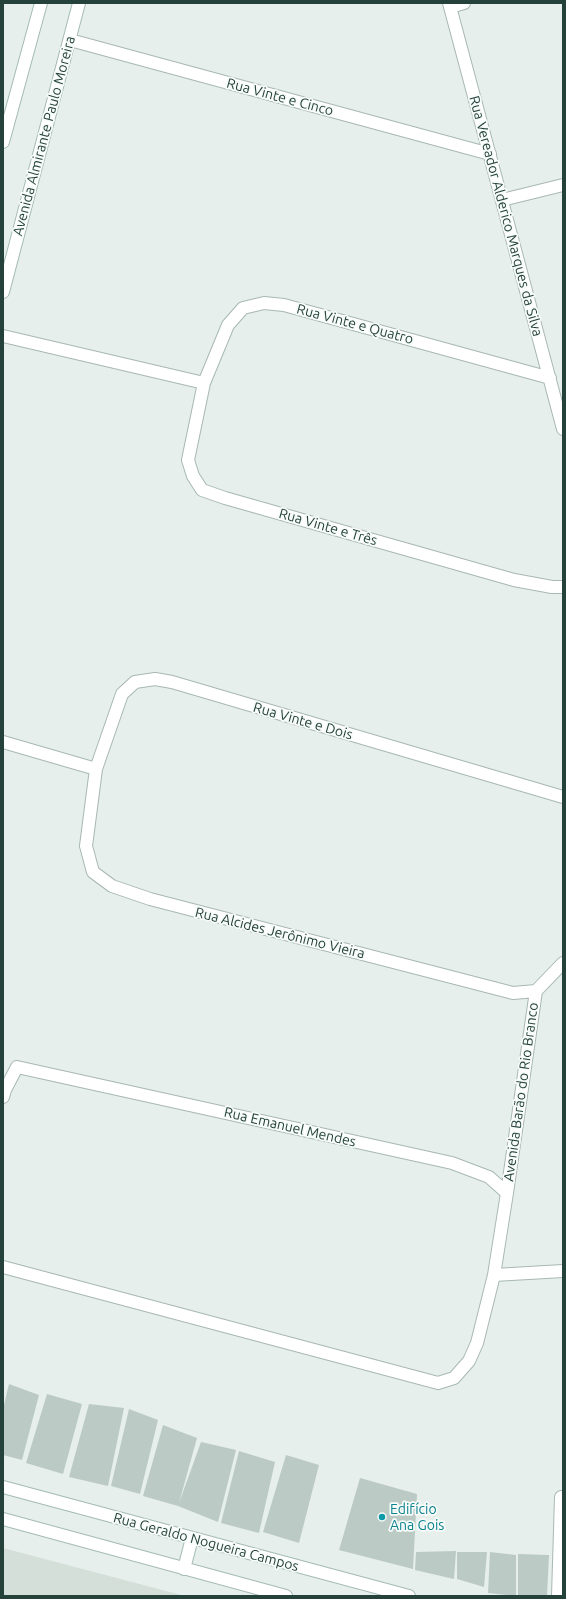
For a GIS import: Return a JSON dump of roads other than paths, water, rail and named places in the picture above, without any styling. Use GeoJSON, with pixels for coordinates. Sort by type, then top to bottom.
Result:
{"type":"FeatureCollection","features":[{"type":"Feature","properties":{"kind":"street"},"geometry":{"type":"LineString","coordinates":[[3,142],[41,3]]}},
{"type":"Feature","properties":{"kind":"street","name":"Avenida Almirante Paulo Moreira"},"geometry":{"type":"LineString","coordinates":[[3,292],[79,3]]}},
{"type":"Feature","properties":{"kind":"street"},"geometry":{"type":"LineString","coordinates":[[450,5],[464,3]]}},
{"type":"Feature","properties":{"kind":"street","name":"Rua Vereador Alderico Marques da Silva"},"geometry":{"type":"LineString","coordinates":[[450,5],[550,378],[560,399],[563,429]]}},
{"type":"Feature","properties":{"kind":"street","name":"Rua Vinte e Cinco"},"geometry":{"type":"LineString","coordinates":[[70,40],[490,154]]}},
{"type":"Feature","properties":{"kind":"street"},"geometry":{"type":"LineString","coordinates":[[502,200],[563,185]]}},
{"type":"Feature","properties":{"kind":"street","name":"Rua Vinte e Quatro"},"geometry":{"type":"LineString","coordinates":[[204,383],[228,325],[243,308],[264,302],[284,305],[550,378]]}},
{"type":"Feature","properties":{"kind":"street"},"geometry":{"type":"LineString","coordinates":[[3,336],[204,383]]}},
{"type":"Feature","properties":{"kind":"street","name":"Rua Vinte e Três"},"geometry":{"type":"LineString","coordinates":[[204,383],[188,460],[194,476],[202,490],[225,498],[514,580],[563,588]]}},
{"type":"Feature","properties":{"kind":"street","name":"Rua Vinte e Dois"},"geometry":{"type":"LineString","coordinates":[[96,769],[122,694],[135,682],[155,679],[563,797]]}},
{"type":"Feature","properties":{"kind":"street"},"geometry":{"type":"LineString","coordinates":[[3,742],[96,769]]}},
{"type":"Feature","properties":{"kind":"street","name":"Rua Alcides Jerônimo Vieira"},"geometry":{"type":"LineString","coordinates":[[96,769],[86,846],[93,872],[112,886],[150,899],[513,993],[536,991]]}},
{"type":"Feature","properties":{"kind":"street"},"geometry":{"type":"LineString","coordinates":[[536,991],[563,964]]}},
{"type":"Feature","properties":{"kind":"street","name":"Avenida Barão do Rio Branco"},"geometry":{"type":"LineString","coordinates":[[507,1193],[536,991]]}},
{"type":"Feature","properties":{"kind":"street","name":"Rua Emanuel Mendes"},"geometry":{"type":"LineString","coordinates":[[3,1097],[17,1067],[452,1163],[489,1177],[507,1193]]}},
{"type":"Feature","properties":{"kind":"street"},"geometry":{"type":"LineString","coordinates":[[3,1268],[438,1383],[454,1378],[469,1361],[478,1337],[494,1275],[507,1193]]}},
{"type":"Feature","properties":{"kind":"street"},"geometry":{"type":"LineString","coordinates":[[494,1275],[563,1271]]}},
{"type":"Feature","properties":{"kind":"street","name":"Rua Geraldo Nogueira Campos"},"geometry":{"type":"LineString","coordinates":[[3,1487],[409,1596]]}},
{"type":"Feature","properties":{"kind":"street"},"geometry":{"type":"LineString","coordinates":[[558,1596],[561,1497]]}},
{"type":"Feature","properties":{"kind":"street"},"geometry":{"type":"LineString","coordinates":[[3,1519],[286,1596]]}},
{"type":"Feature","properties":{"kind":"street"},"geometry":{"type":"LineString","coordinates":[[184,1569],[192,1538]]}},
{"type":"Feature","properties":{"kind":"place","name":"Edifício Ana Gois"},"geometry":{"type":"Point","coordinates":[382,1517]}}]}
